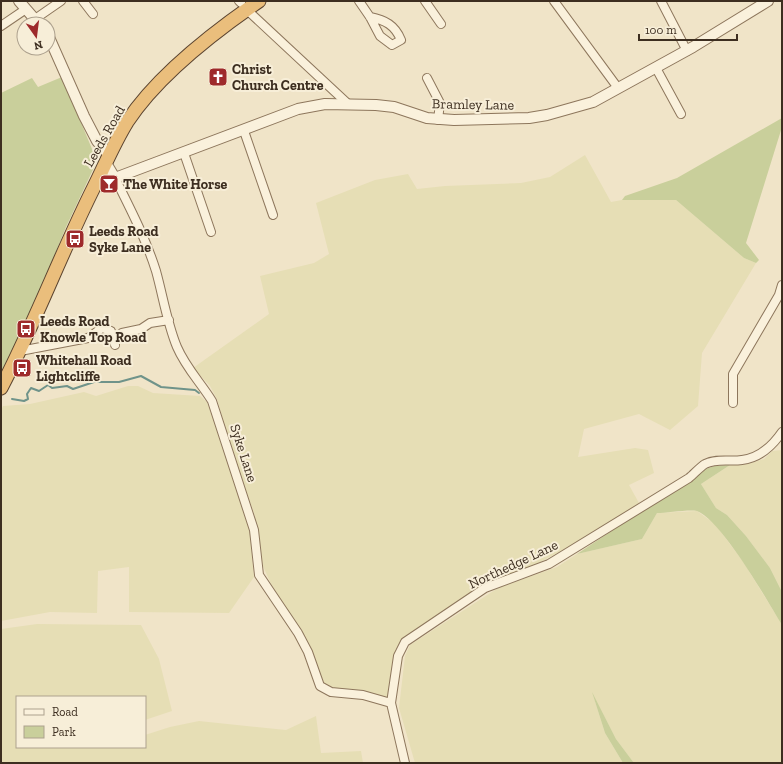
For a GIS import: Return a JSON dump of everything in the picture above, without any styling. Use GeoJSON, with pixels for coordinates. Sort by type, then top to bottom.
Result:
{"type":"FeatureCollection","features":[{"type":"Feature","properties":{"kind":"highway","name":"Leeds Road"},"geometry":{"type":"LineString","coordinates":[[1,388],[20,351],[74,227],[107,159],[128,121],[180,62],[242,4],[258,1]]}},
{"type":"Feature","properties":{"kind":"street"},"geometry":{"type":"LineString","coordinates":[[19,1],[32,16]]}},
{"type":"Feature","properties":{"kind":"street"},"geometry":{"type":"LineString","coordinates":[[44,16],[62,1]]}},
{"type":"Feature","properties":{"kind":"street"},"geometry":{"type":"LineString","coordinates":[[83,1],[93,14]]}},
{"type":"Feature","properties":{"kind":"street"},"geometry":{"type":"LineString","coordinates":[[359,1],[370,17]]}},
{"type":"Feature","properties":{"kind":"street"},"geometry":{"type":"LineString","coordinates":[[425,1],[440,24]]}},
{"type":"Feature","properties":{"kind":"street"},"geometry":{"type":"LineString","coordinates":[[554,1],[618,88]]}},
{"type":"Feature","properties":{"kind":"street"},"geometry":{"type":"LineString","coordinates":[[661,1],[687,51]]}},
{"type":"Feature","properties":{"kind":"street","name":"Bramley Lane"},"geometry":{"type":"LineString","coordinates":[[115,178],[313,105],[348,103],[394,108],[438,120],[529,118],[547,115],[593,102],[687,51],[768,1]]}},
{"type":"Feature","properties":{"kind":"street"},"geometry":{"type":"LineString","coordinates":[[242,4],[348,103]]}},
{"type":"Feature","properties":{"kind":"street"},"geometry":{"type":"LineString","coordinates":[[1,26],[26,9]]}},
{"type":"Feature","properties":{"kind":"street","name":"Syke Lane"},"geometry":{"type":"LineString","coordinates":[[56,53],[87,122],[107,159],[135,220],[153,264],[178,348],[192,374],[204,387],[212,401],[254,530],[260,574],[298,633],[308,652],[320,686],[331,692],[364,695],[391,703]]}},
{"type":"Feature","properties":{"kind":"street"},"geometry":{"type":"LineString","coordinates":[[656,68],[682,114]]}},
{"type":"Feature","properties":{"kind":"street"},"geometry":{"type":"LineString","coordinates":[[427,78],[440,103],[438,120]]}},
{"type":"Feature","properties":{"kind":"street"},"geometry":{"type":"LineString","coordinates":[[244,131],[273,215]]}},
{"type":"Feature","properties":{"kind":"street"},"geometry":{"type":"LineString","coordinates":[[184,153],[211,232]]}},
{"type":"Feature","properties":{"kind":"street"},"geometry":{"type":"LineString","coordinates":[[733,403],[732,374],[779,295],[782,285]]}},
{"type":"Feature","properties":{"kind":"street"},"geometry":{"type":"LineString","coordinates":[[122,333],[141,329],[150,323],[169,320]]}},
{"type":"Feature","properties":{"kind":"street"},"geometry":{"type":"LineString","coordinates":[[20,351],[88,338],[102,328],[111,330],[115,345]]}},
{"type":"Feature","properties":{"kind":"street","name":"Northedge Lane"},"geometry":{"type":"LineString","coordinates":[[406,763],[391,703],[398,656],[405,642],[485,588],[549,564],[689,478],[705,464],[721,460],[743,460],[755,456],[778,444],[782,432]]}},
{"type":"Feature","properties":{"kind":"shaded area"},"geometry":{"type":"Polygon","coordinates":[[[585,155],[611,202],[622,200],[676,200],[744,258],[756,263],[702,353],[698,406],[670,430],[639,414],[584,429],[578,457],[635,448],[648,450],[654,473],[629,485],[639,503],[591,535],[529,568],[491,583],[403,640],[395,650],[389,696],[386,697],[358,690],[332,688],[325,685],[303,634],[271,584],[263,566],[254,513],[234,458],[217,399],[210,386],[193,368],[269,314],[260,276],[314,263],[329,254],[316,203],[375,180],[408,174],[417,189],[445,186],[521,183],[550,177],[585,155]]]}},
{"type":"Feature","properties":{"kind":"shaded area"},"geometry":{"type":"Polygon","coordinates":[[[128,386],[138,386],[153,393],[200,396],[207,402],[240,494],[250,533],[254,577],[229,613],[129,612],[129,567],[98,571],[97,613],[50,612],[1,621],[1,410],[3,406],[30,404],[84,392],[96,396],[128,386]]]}},
{"type":"Feature","properties":{"kind":"shaded area"},"geometry":{"type":"Polygon","coordinates":[[[782,450],[782,592],[770,568],[746,536],[727,515],[716,508],[701,484],[730,465],[751,463],[764,459],[772,451],[782,450]]]}},
{"type":"Feature","properties":{"kind":"shaded area"},"geometry":{"type":"Polygon","coordinates":[[[697,511],[715,524],[744,563],[782,625],[782,763],[634,763],[616,739],[593,695],[605,733],[623,763],[415,763],[399,708],[405,656],[410,645],[498,588],[557,567],[577,554],[642,539],[657,513],[697,511]]]}},
{"type":"Feature","properties":{"kind":"shaded area"},"geometry":{"type":"Polygon","coordinates":[[[37,624],[141,625],[159,659],[172,711],[146,720],[146,696],[16,696],[16,748],[146,748],[146,735],[170,727],[199,721],[286,730],[316,716],[321,753],[361,751],[363,763],[1,763],[1,629],[37,624]]]}},
{"type":"Feature","properties":{"kind":"green space"},"geometry":{"type":"Polygon","coordinates":[[[62,77],[97,161],[66,227],[32,311],[1,378],[1,93],[32,78],[38,87],[62,77]]]}},
{"type":"Feature","properties":{"kind":"green space"},"geometry":{"type":"Polygon","coordinates":[[[782,118],[782,127],[746,243],[759,260],[756,263],[744,258],[676,200],[622,200],[625,196],[677,178],[782,118]]]}},
{"type":"Feature","properties":{"kind":"green space"},"geometry":{"type":"Polygon","coordinates":[[[730,465],[701,484],[716,508],[727,515],[746,536],[770,568],[782,592],[782,625],[731,545],[707,518],[697,511],[689,510],[657,513],[642,539],[577,554],[703,470],[714,466],[730,465]]]}},
{"type":"Feature","properties":{"kind":"green space"},"geometry":{"type":"Polygon","coordinates":[[[592,692],[616,739],[634,763],[623,763],[605,733],[592,692]]]}},
{"type":"Feature","properties":{"kind":"waterway"},"geometry":{"type":"LineString","coordinates":[[12,399],[24,401],[28,399],[27,394],[31,388],[39,391],[48,385],[52,388],[67,386],[73,389],[94,382],[119,382],[141,376],[161,387],[195,390],[199,393]]}},
{"type":"Feature","properties":{"kind":"place","name":"Christ Church Centre"},"geometry":{"type":"Point","coordinates":[218,77]}},
{"type":"Feature","properties":{"kind":"place","name":"The White Horse"},"geometry":{"type":"Point","coordinates":[109,184]}},
{"type":"Feature","properties":{"kind":"place","name":"Leeds Road Syke Lane"},"geometry":{"type":"Point","coordinates":[75,239]}},
{"type":"Feature","properties":{"kind":"place","name":"Leeds Road Knowle Top Road"},"geometry":{"type":"Point","coordinates":[26,329]}},
{"type":"Feature","properties":{"kind":"place","name":"Whitehall Road Lightcliffe"},"geometry":{"type":"Point","coordinates":[22,368]}}]}
